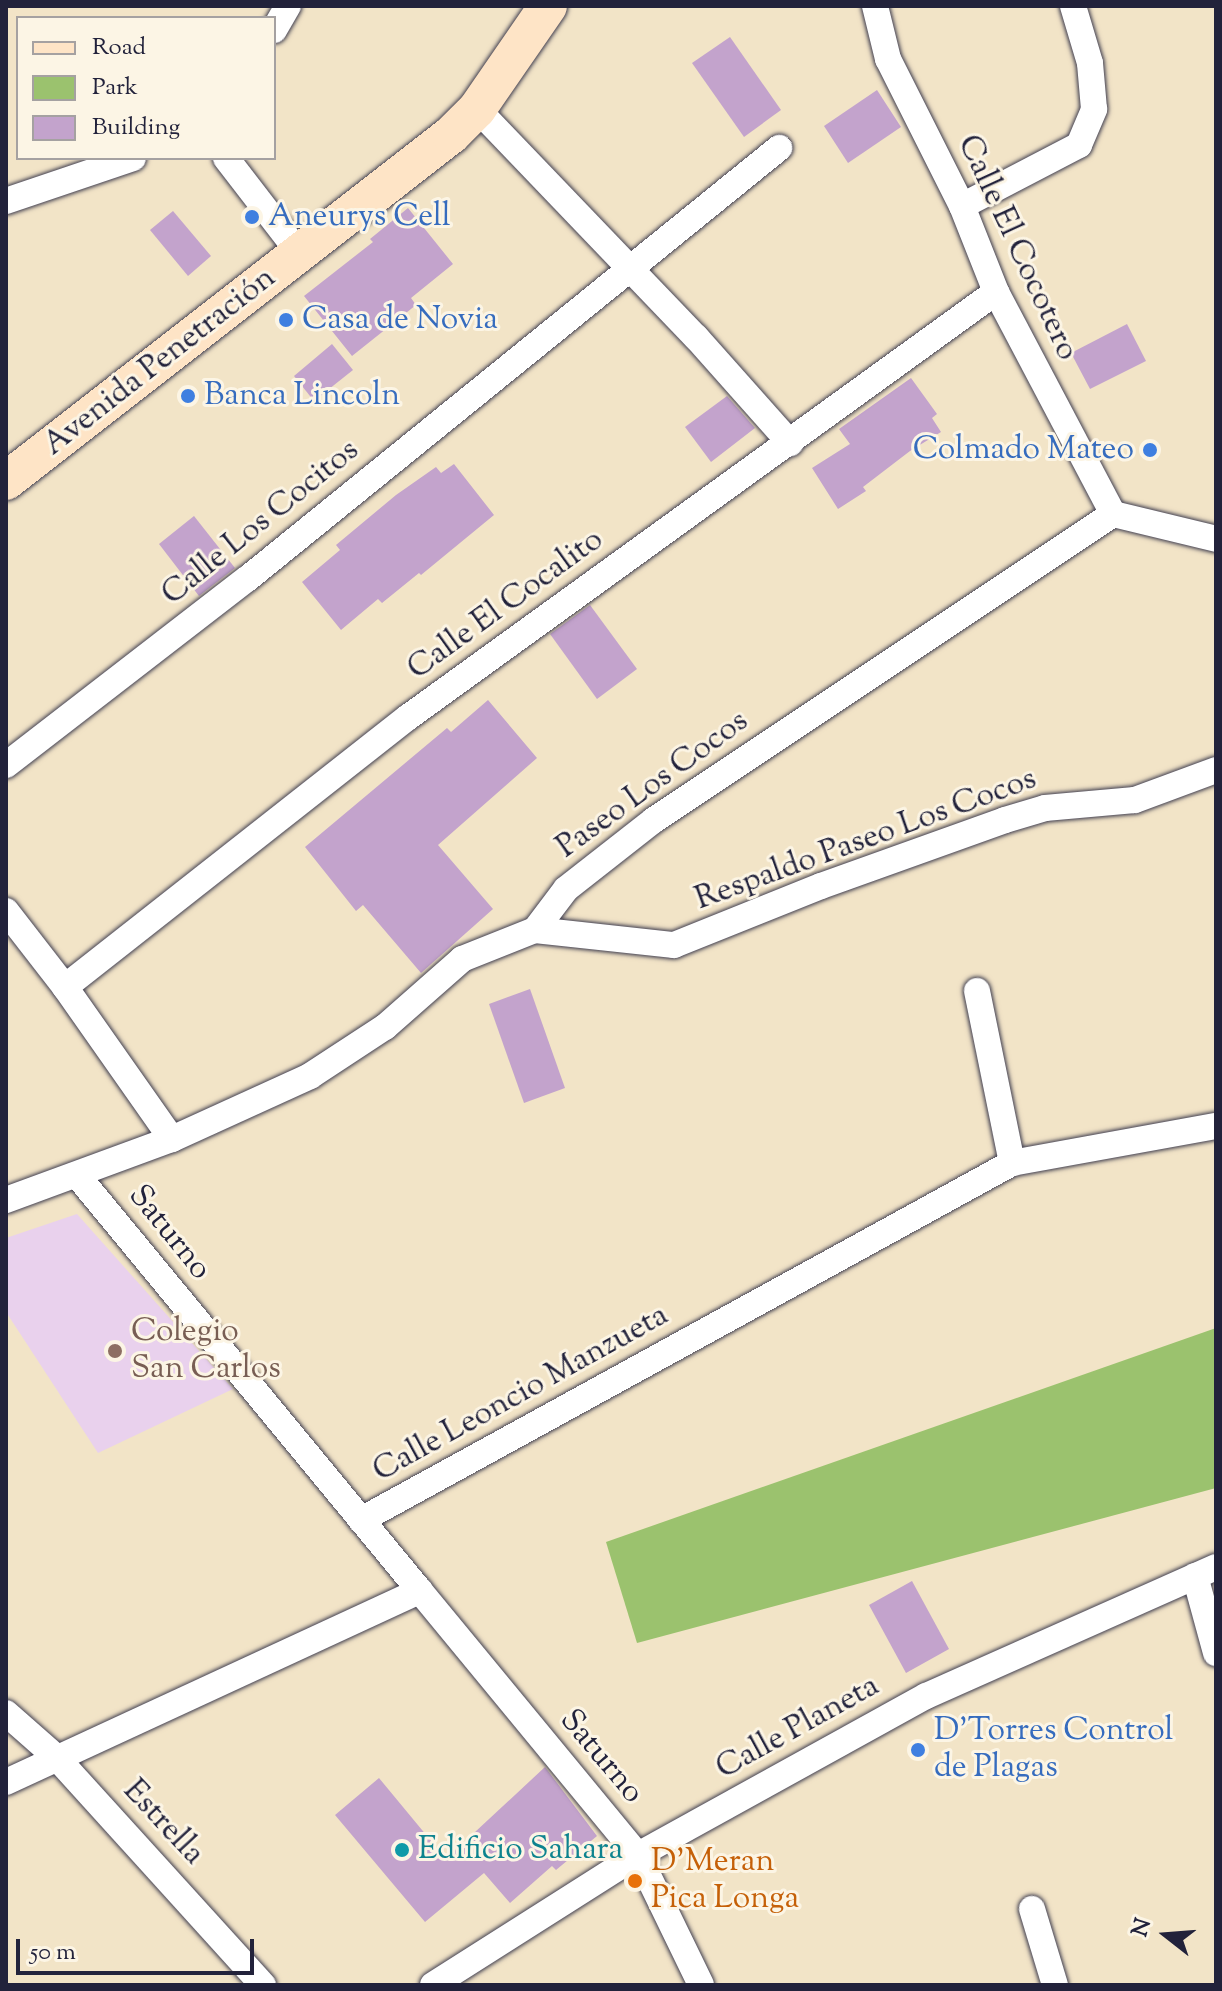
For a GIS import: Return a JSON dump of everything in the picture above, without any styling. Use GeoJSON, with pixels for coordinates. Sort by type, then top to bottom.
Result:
{"type":"FeatureCollection","features":[{"type":"Feature","properties":{"kind":"street"},"geometry":{"type":"LineString","coordinates":[[276,27],[288,6]]}},
{"type":"Feature","properties":{"kind":"street","name":"Avenida Penetración"},"geometry":{"type":"LineString","coordinates":[[6,481],[451,135],[477,109],[548,6]]}},
{"type":"Feature","properties":{"kind":"street","name":"Calle El Cocotero"},"geometry":{"type":"LineString","coordinates":[[875,6],[888,59],[962,206],[996,292],[1113,514]]}},
{"type":"Feature","properties":{"kind":"street"},"geometry":{"type":"LineString","coordinates":[[962,206],[1079,145],[1094,109],[1090,63],[1073,6]]}},
{"type":"Feature","properties":{"kind":"street"},"geometry":{"type":"LineString","coordinates":[[477,109],[696,337],[790,443]]}},
{"type":"Feature","properties":{"kind":"street","name":"Calle Los Cocitos"},"geometry":{"type":"LineString","coordinates":[[6,765],[247,579],[779,148]]}},
{"type":"Feature","properties":{"kind":"street"},"geometry":{"type":"LineString","coordinates":[[6,201],[127,160]]}},
{"type":"Feature","properties":{"kind":"street"},"geometry":{"type":"LineString","coordinates":[[228,160],[300,254]]}},
{"type":"Feature","properties":{"kind":"street","name":"Calle El Cocalito"},"geometry":{"type":"LineString","coordinates":[[65,987],[407,718],[996,292]]}},
{"type":"Feature","properties":{"kind":"street"},"geometry":{"type":"LineString","coordinates":[[1113,514],[1216,539]]}},
{"type":"Feature","properties":{"kind":"street","name":"Paseo Los Cocos"},"geometry":{"type":"LineString","coordinates":[[535,930],[566,889],[654,820],[1113,514]]}},
{"type":"Feature","properties":{"kind":"street","name":"Respaldo Paseo Los Cocos"},"geometry":{"type":"LineString","coordinates":[[535,930],[674,945],[821,886],[1005,820],[1045,808],[1135,800],[1216,770]]}},
{"type":"Feature","properties":{"kind":"street"},"geometry":{"type":"LineString","coordinates":[[6,911],[65,987],[172,1139]]}},
{"type":"Feature","properties":{"kind":"street"},"geometry":{"type":"LineString","coordinates":[[6,1200],[172,1139],[310,1076],[385,1027],[462,959],[535,930]]}},
{"type":"Feature","properties":{"kind":"street"},"geometry":{"type":"LineString","coordinates":[[977,991],[1012,1163]]}},
{"type":"Feature","properties":{"kind":"street","name":"Calle Leoncio Manzueta"},"geometry":{"type":"LineString","coordinates":[[420,1591],[361,1520],[1012,1163],[1216,1126]]}},
{"type":"Feature","properties":{"kind":"street","name":"Saturno"},"geometry":{"type":"LineString","coordinates":[[77,1175],[361,1520]]}},
{"type":"Feature","properties":{"kind":"street"},"geometry":{"type":"LineString","coordinates":[[1206,1572],[1216,1653]]}},
{"type":"Feature","properties":{"kind":"street","name":"Calle Planeta"},"geometry":{"type":"LineString","coordinates":[[433,1985],[638,1855],[926,1696],[1206,1572]]}},
{"type":"Feature","properties":{"kind":"street"},"geometry":{"type":"LineString","coordinates":[[6,1782],[420,1591]]}},
{"type":"Feature","properties":{"kind":"street","name":"Saturno"},"geometry":{"type":"LineString","coordinates":[[420,1591],[638,1855],[701,1985]]}},
{"type":"Feature","properties":{"kind":"street","name":"Estrella"},"geometry":{"type":"LineString","coordinates":[[6,1713],[57,1758],[263,1985]]}},
{"type":"Feature","properties":{"kind":"street"},"geometry":{"type":"LineString","coordinates":[[1032,1909],[1055,1985]]}},
{"type":"Feature","properties":{"kind":"shaded area","name":"Colegio San Carlos"},"geometry":{"type":"Polygon","coordinates":[[[77,1214],[233,1389],[98,1453],[6,1312],[6,1238],[77,1214]]]}},
{"type":"Feature","properties":{"kind":"green space"},"geometry":{"type":"Polygon","coordinates":[[[1216,1328],[1216,1488],[637,1643],[606,1542],[1216,1328]]]}},
{"type":"Feature","properties":{"kind":"building"},"geometry":{"type":"Polygon","coordinates":[[[730,37],[781,110],[744,137],[692,63],[730,37]]]}},
{"type":"Feature","properties":{"kind":"building"},"geometry":{"type":"Polygon","coordinates":[[[877,90],[901,127],[848,163],[824,126],[877,90]]]}},
{"type":"Feature","properties":{"kind":"building"},"geometry":{"type":"Polygon","coordinates":[[[408,208],[453,264],[411,298],[416,305],[352,356],[304,296],[373,242],[370,239],[408,208]]]}},
{"type":"Feature","properties":{"kind":"building"},"geometry":{"type":"Polygon","coordinates":[[[173,211],[211,256],[188,276],[150,230],[173,211]]]}},
{"type":"Feature","properties":{"kind":"building"},"geometry":{"type":"Polygon","coordinates":[[[1127,324],[1146,361],[1090,389],[1071,353],[1127,324]]]}},
{"type":"Feature","properties":{"kind":"building"},"geometry":{"type":"Polygon","coordinates":[[[332,344],[353,370],[314,401],[294,376],[332,344]]]}},
{"type":"Feature","properties":{"kind":"building"},"geometry":{"type":"Polygon","coordinates":[[[911,378],[937,414],[932,418],[941,432],[910,451],[863,487],[866,491],[838,509],[812,468],[850,444],[839,429],[911,378]]]}},
{"type":"Feature","properties":{"kind":"building"},"geometry":{"type":"Polygon","coordinates":[[[727,396],[755,428],[711,462],[685,427],[727,396]]]}},
{"type":"Feature","properties":{"kind":"building"},"geometry":{"type":"Polygon","coordinates":[[[454,464],[494,515],[421,575],[419,573],[382,603],[378,599],[341,630],[302,582],[340,550],[336,545],[396,495],[436,467],[441,473],[454,464]]]}},
{"type":"Feature","properties":{"kind":"building"},"geometry":{"type":"Polygon","coordinates":[[[194,516],[235,568],[199,596],[159,544],[194,516]]]}},
{"type":"Feature","properties":{"kind":"building"},"geometry":{"type":"Polygon","coordinates":[[[590,605],[637,669],[597,699],[550,634],[590,605]]]}},
{"type":"Feature","properties":{"kind":"building"},"geometry":{"type":"Polygon","coordinates":[[[488,700],[537,758],[438,845],[493,909],[421,973],[363,905],[356,911],[305,847],[447,728],[451,732],[488,700]]]}},
{"type":"Feature","properties":{"kind":"building"},"geometry":{"type":"Polygon","coordinates":[[[530,989],[565,1088],[524,1103],[489,1004],[530,989]]]}},
{"type":"Feature","properties":{"kind":"building"},"geometry":{"type":"Polygon","coordinates":[[[912,1581],[949,1649],[906,1673],[869,1605],[912,1581]]]}},
{"type":"Feature","properties":{"kind":"building"},"geometry":{"type":"Polygon","coordinates":[[[545,1767],[597,1836],[556,1870],[552,1866],[510,1903],[484,1873],[425,1922],[335,1815],[379,1778],[446,1859],[545,1767]]]}},
{"type":"Feature","properties":{"kind":"place","name":"Aneurys Cell"},"geometry":{"type":"Point","coordinates":[252,217]}},
{"type":"Feature","properties":{"kind":"place","name":"Casa de Novia"},"geometry":{"type":"Point","coordinates":[286,320]}},
{"type":"Feature","properties":{"kind":"place","name":"Banca Lincoln"},"geometry":{"type":"Point","coordinates":[188,396]}},
{"type":"Feature","properties":{"kind":"place","name":"Colmado Mateo"},"geometry":{"type":"Point","coordinates":[1150,450]}},
{"type":"Feature","properties":{"kind":"place","name":"Colegio San Carlos"},"geometry":{"type":"Point","coordinates":[115,1351]}},
{"type":"Feature","properties":{"kind":"place","name":"D'Torres Control de Plagas"},"geometry":{"type":"Point","coordinates":[918,1750]}},
{"type":"Feature","properties":{"kind":"place","name":"Edificio Sahara"},"geometry":{"type":"Point","coordinates":[402,1850]}},
{"type":"Feature","properties":{"kind":"place","name":"D'Meran Pica Longa"},"geometry":{"type":"Point","coordinates":[635,1881]}}]}
